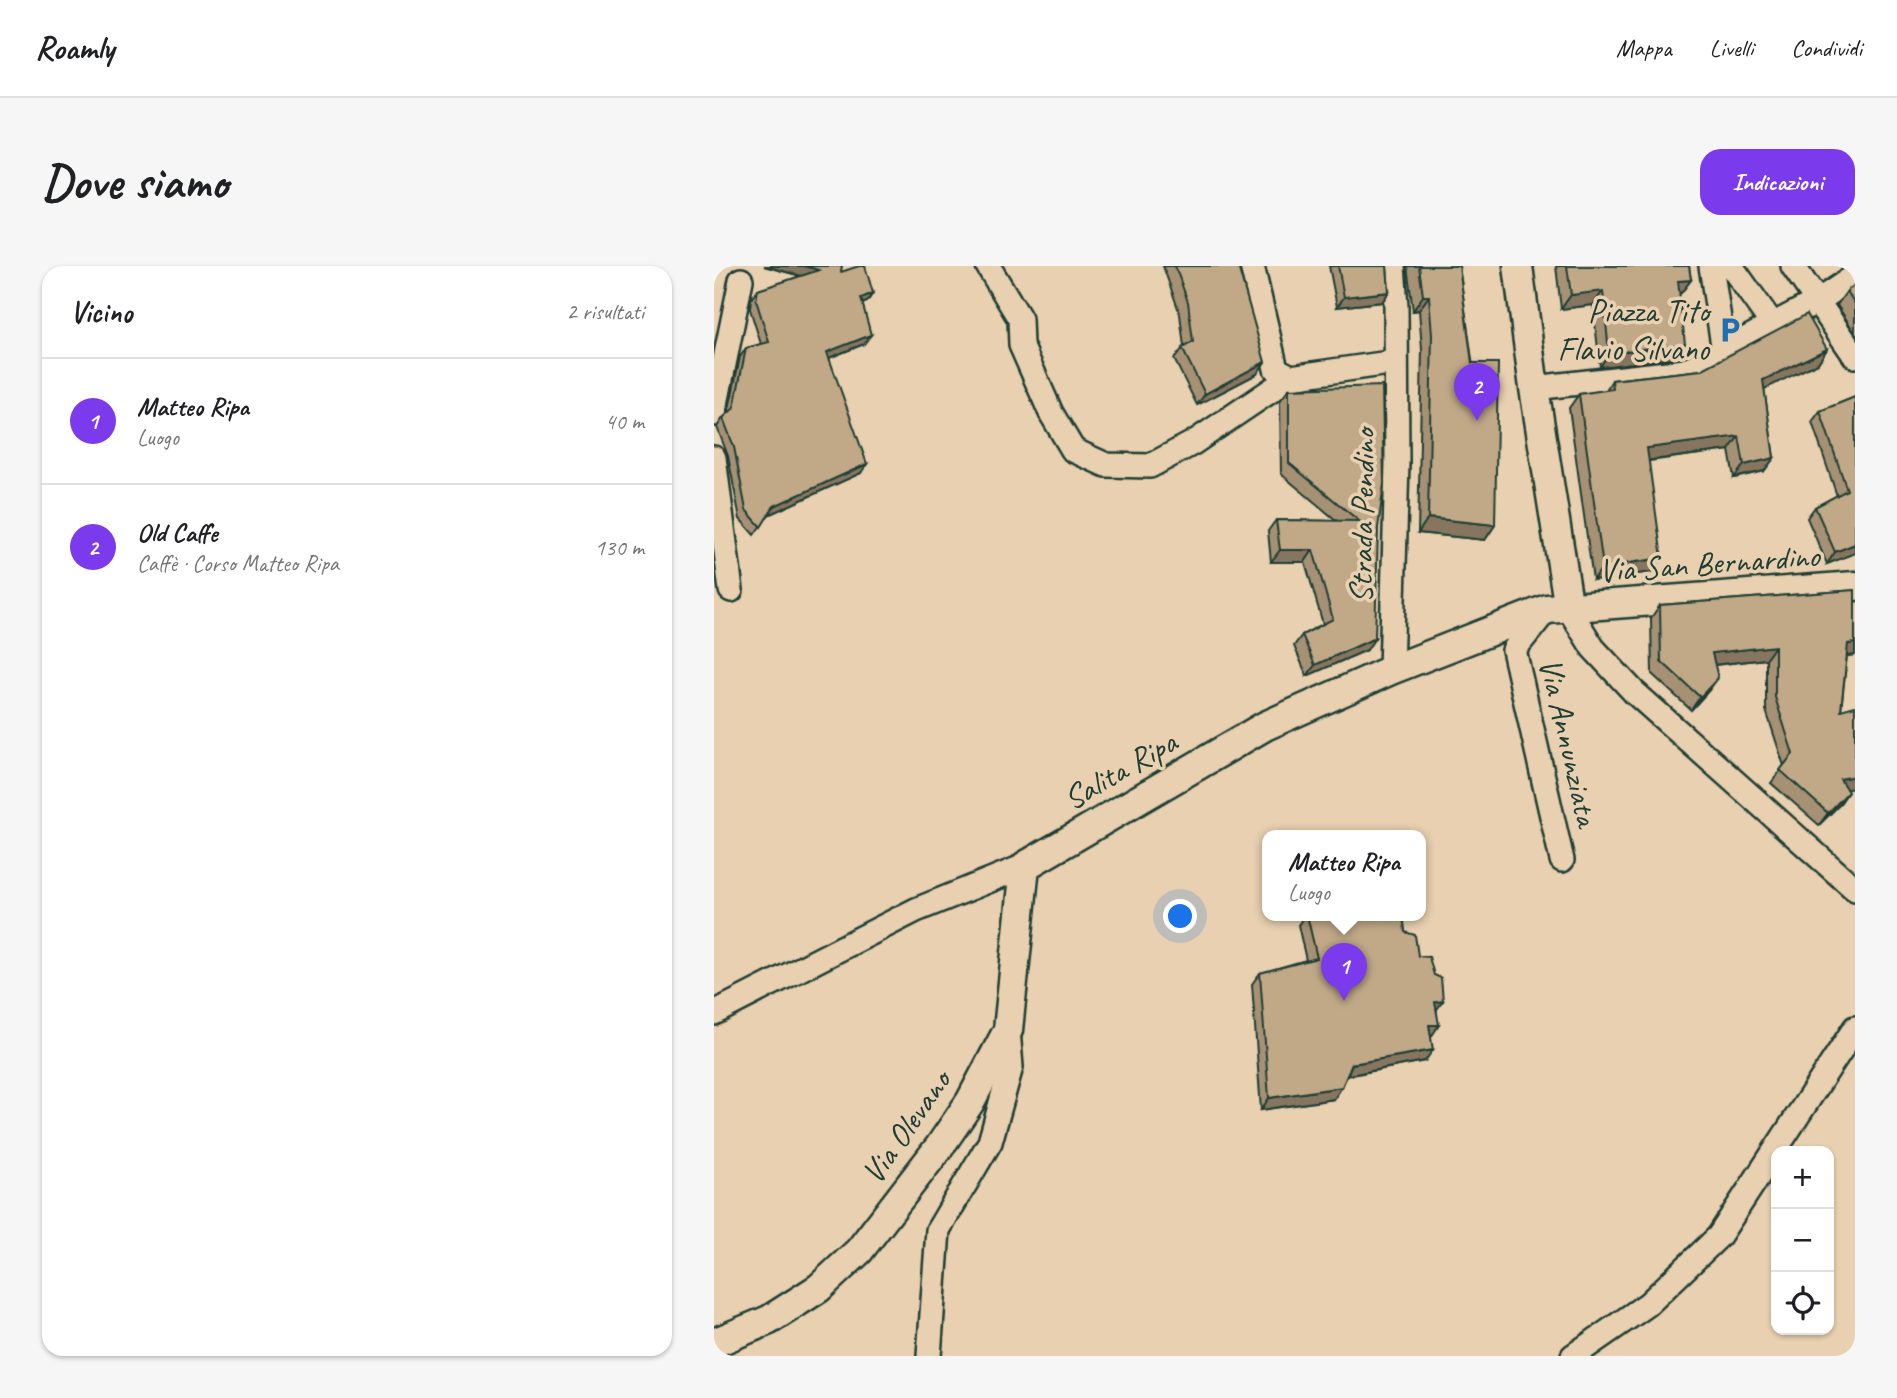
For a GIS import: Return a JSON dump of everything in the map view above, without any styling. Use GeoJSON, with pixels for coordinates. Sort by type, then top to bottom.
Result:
{"type":"FeatureCollection","features":[{"type":"Feature","properties":{"kind":"street"},"geometry":{"type":"LineString","coordinates":[[988,266],[1020,319],[1021,345],[1051,414],[1073,450],[1106,465],[1150,466],[1193,443],[1291,377],[1396,362]]}},
{"type":"Feature","properties":{"kind":"street"},"geometry":{"type":"LineString","coordinates":[[1252,266],[1276,369],[1291,377]]}},
{"type":"Feature","properties":{"kind":"street","name":"Strada Pendino"},"geometry":{"type":"LineString","coordinates":[[1391,670],[1396,541],[1396,306],[1393,266]]}},
{"type":"Feature","properties":{"kind":"street"},"geometry":{"type":"LineString","coordinates":[[1518,266],[1558,609],[1634,692],[1855,889]]}},
{"type":"Feature","properties":{"kind":"street"},"geometry":{"type":"LineString","coordinates":[[1711,266],[1724,352]]}},
{"type":"Feature","properties":{"kind":"street"},"geometry":{"type":"LineString","coordinates":[[1731,266],[1773,325]]}},
{"type":"Feature","properties":{"kind":"street"},"geometry":{"type":"LineString","coordinates":[[1793,266],[1855,356]]}},
{"type":"Feature","properties":{"kind":"street"},"geometry":{"type":"LineString","coordinates":[[1534,388],[1685,371],[1818,302],[1855,275],[1849,266]]}},
{"type":"Feature","properties":{"kind":"street"},"geometry":{"type":"LineString","coordinates":[[714,414],[741,280]]}},
{"type":"Feature","properties":{"kind":"street"},"geometry":{"type":"LineString","coordinates":[[714,458],[731,590]]}},
{"type":"Feature","properties":{"kind":"street","name":"Via San Bernardino"},"geometry":{"type":"LineString","coordinates":[[1558,609],[1855,586]]}},
{"type":"Feature","properties":{"kind":"street","name":"Salita Ripa"},"geometry":{"type":"LineString","coordinates":[[714,1013],[916,910],[1025,866],[1265,726],[1391,670],[1558,609]]}},
{"type":"Feature","properties":{"kind":"street","name":"Via Annunziata"},"geometry":{"type":"LineString","coordinates":[[1558,609],[1514,650],[1562,860]]}},
{"type":"Feature","properties":{"kind":"street","name":"Via Olevano"},"geometry":{"type":"LineString","coordinates":[[714,1343],[769,1320],[819,1288],[859,1251],[955,1124],[1008,1030],[1025,866]]}},
{"type":"Feature","properties":{"kind":"street"},"geometry":{"type":"LineString","coordinates":[[1573,1356],[1648,1304],[1719,1236],[1855,1028]]}},
{"type":"Feature","properties":{"kind":"street"},"geometry":{"type":"LineString","coordinates":[[929,1356],[938,1230],[990,1142],[1011,1067],[1008,1030]]}},
{"type":"Feature","properties":{"kind":"building"},"geometry":{"type":"Polygon","coordinates":[[[804,266],[842,266],[841,272],[865,266],[873,293],[861,298],[871,335],[827,352],[867,464],[774,506],[761,527],[746,510],[734,447],[723,418],[734,408],[746,348],[769,342],[756,300],[758,290],[819,270],[804,266]]]}},
{"type":"Feature","properties":{"kind":"building"},"geometry":{"type":"Polygon","coordinates":[[[1175,266],[1238,266],[1265,362],[1205,394],[1182,348],[1193,342],[1188,302],[1175,266]]]}},
{"type":"Feature","properties":{"kind":"building"},"geometry":{"type":"Polygon","coordinates":[[[1338,266],[1387,266],[1389,292],[1344,297],[1338,266]]]}},
{"type":"Feature","properties":{"kind":"building"},"geometry":{"type":"Polygon","coordinates":[[[1419,266],[1459,266],[1472,363],[1498,363],[1495,525],[1428,518],[1432,335],[1429,296],[1423,296],[1419,266]]]}},
{"type":"Feature","properties":{"kind":"building"},"geometry":{"type":"Polygon","coordinates":[[[1567,266],[1689,266],[1691,280],[1678,281],[1685,344],[1609,353],[1603,291],[1571,295],[1567,266]]]}},
{"type":"Feature","properties":{"kind":"building"},"geometry":{"type":"Polygon","coordinates":[[[1855,285],[1855,304],[1847,291],[1855,285]]]}},
{"type":"Feature","properties":{"kind":"building"},"geometry":{"type":"Polygon","coordinates":[[[1807,314],[1827,349],[1763,380],[1774,458],[1744,465],[1739,436],[1647,448],[1662,558],[1603,567],[1579,394],[1613,389],[1612,380],[1701,370],[1807,314]]]}},
{"type":"Feature","properties":{"kind":"building"},"geometry":{"type":"Polygon","coordinates":[[[1382,386],[1384,484],[1378,528],[1375,638],[1315,665],[1302,635],[1333,619],[1313,550],[1280,550],[1276,520],[1359,521],[1289,463],[1289,389],[1382,386]]]}},
{"type":"Feature","properties":{"kind":"building"},"geometry":{"type":"Polygon","coordinates":[[[1855,397],[1855,544],[1835,552],[1815,507],[1847,490],[1820,411],[1855,397]]]}},
{"type":"Feature","properties":{"kind":"building"},"geometry":{"type":"Polygon","coordinates":[[[1855,590],[1855,643],[1848,644],[1841,710],[1855,706],[1855,776],[1840,779],[1848,792],[1828,813],[1780,770],[1793,754],[1775,697],[1775,646],[1712,653],[1718,678],[1700,697],[1661,661],[1660,605],[1855,590]]]}},
{"type":"Feature","properties":{"kind":"building"},"geometry":{"type":"Polygon","coordinates":[[[1308,921],[1404,921],[1405,932],[1415,935],[1418,956],[1429,957],[1434,975],[1441,978],[1443,1001],[1435,1002],[1439,1025],[1429,1025],[1433,1050],[1352,1064],[1342,1087],[1269,1098],[1260,973],[1317,958],[1308,921]]]}},
{"type":"Feature","properties":{"kind":"place","name":"Piazza Tito Flavio Silvano"},"geometry":{"type":"Point","coordinates":[1730,330]}},
{"type":"Feature","properties":{"kind":"place","name":"Old Caffe"},"geometry":{"type":"Point","coordinates":[1477,421]}},
{"type":"Feature","properties":{"kind":"place","name":"Matteo Ripa"},"geometry":{"type":"Point","coordinates":[1344,1001]}}]}
